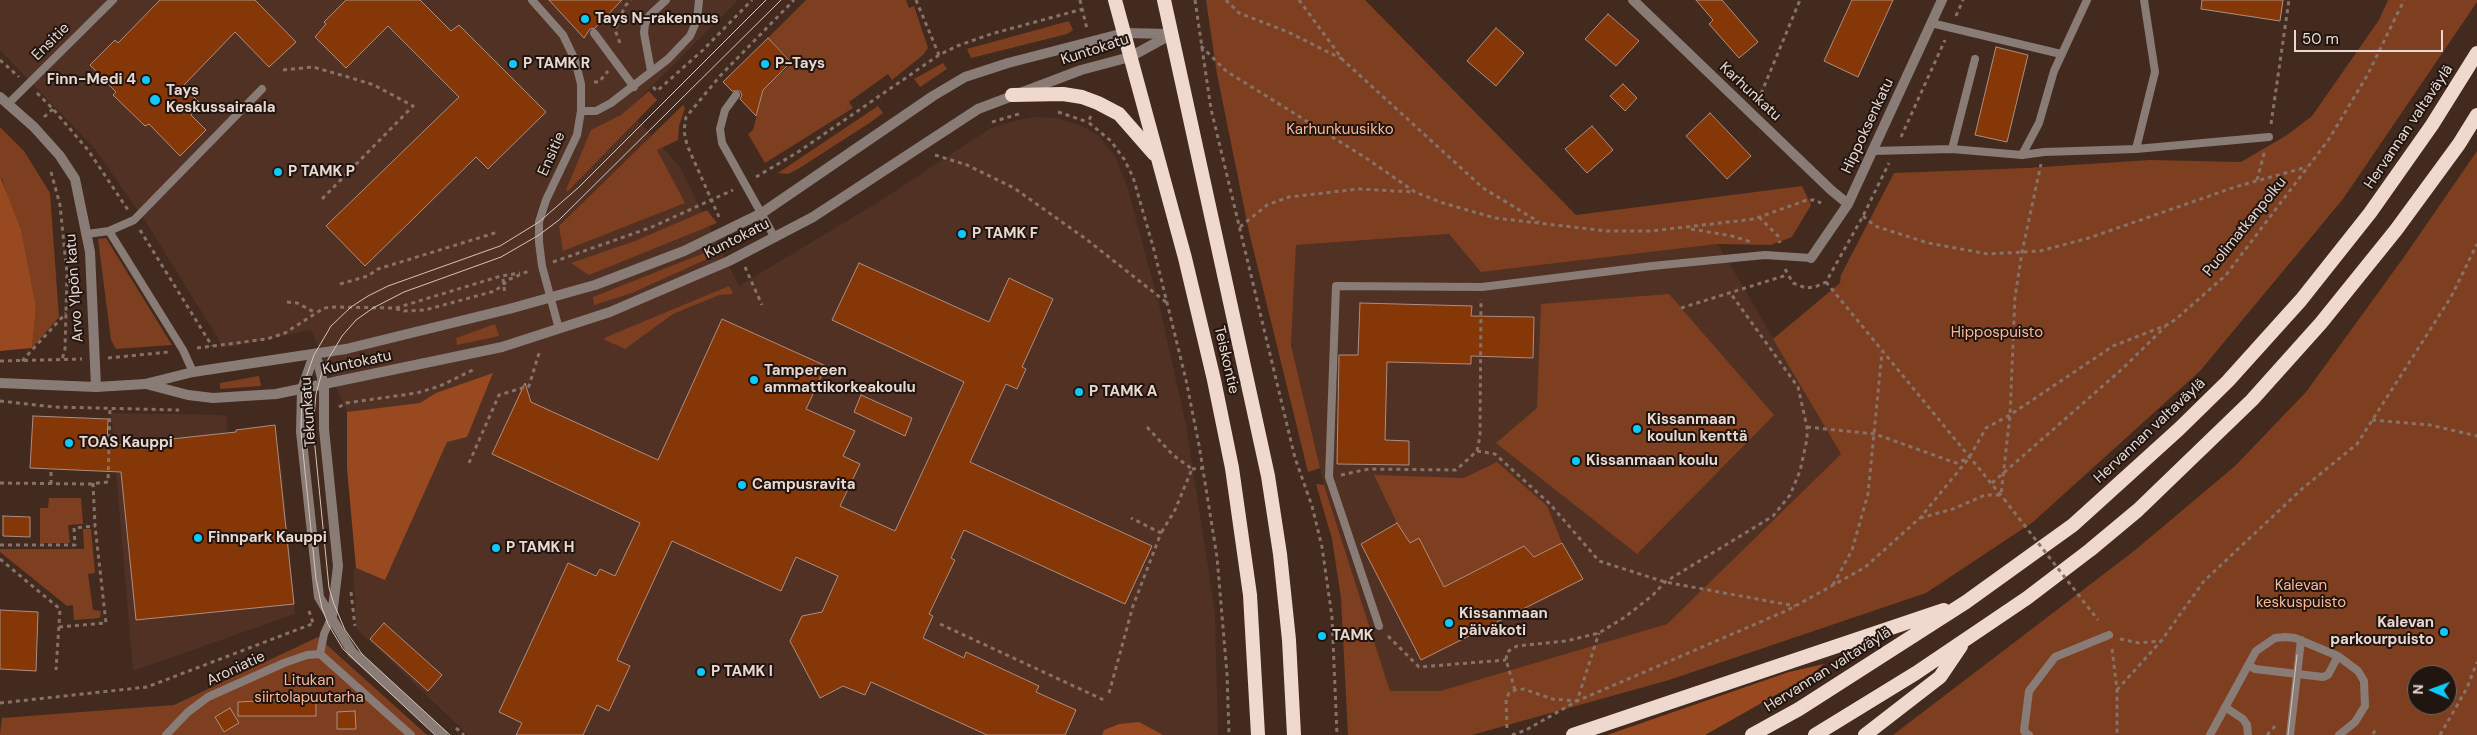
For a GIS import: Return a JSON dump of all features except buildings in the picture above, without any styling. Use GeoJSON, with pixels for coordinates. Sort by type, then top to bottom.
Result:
{"type":"FeatureCollection","features":[{"type":"Feature","properties":{"kind":"highway","name":"Teiskontie"},"geometry":{"type":"LineString","coordinates":[[1115,0],[1185,258],[1214,380],[1232,468],[1250,595],[1258,735]]}},
{"type":"Feature","properties":{"kind":"highway","name":"Teiskontie"},"geometry":{"type":"LineString","coordinates":[[1164,0],[1268,476],[1280,554],[1289,640],[1294,735]]}},
{"type":"Feature","properties":{"kind":"highway","name":"Hervannan valtaväylä"},"geometry":{"type":"LineString","coordinates":[[1752,735],[1799,709],[1966,602],[2073,525],[2179,429],[2228,381],[2301,300],[2370,213],[2432,125],[2477,53]]}},
{"type":"Feature","properties":{"kind":"highway"},"geometry":{"type":"LineString","coordinates":[[1012,95],[1063,94],[1082,97],[1098,103],[1119,114],[1157,159]]}},
{"type":"Feature","properties":{"kind":"highway"},"geometry":{"type":"LineString","coordinates":[[1815,735],[2027,598],[2090,550],[2138,510],[2252,400],[2321,323],[2396,230],[2459,144],[2477,114]]}},
{"type":"Feature","properties":{"kind":"highway"},"geometry":{"type":"LineString","coordinates":[[1573,735],[1966,602]]}},
{"type":"Feature","properties":{"kind":"highway"},"geometry":{"type":"LineString","coordinates":[[1865,735],[1940,677],[1965,639]]}},
{"type":"Feature","properties":{"kind":"street","name":"Karhunkatu"},"geometry":{"type":"LineString","coordinates":[[1633,0],[1848,204]]}},
{"type":"Feature","properties":{"kind":"street","name":"Hippoksenkatu"},"geometry":{"type":"LineString","coordinates":[[1811,258],[1848,204],[1942,0]]}},
{"type":"Feature","properties":{"kind":"street","name":"Kuntokatu"},"geometry":{"type":"LineString","coordinates":[[0,383],[96,387],[146,384],[193,372],[314,355],[372,343],[551,298],[634,271],[726,232],[762,213],[933,96],[964,77],[1090,40],[1124,33],[1171,34]]}},
{"type":"Feature","properties":{"kind":"street","name":"Kuntokatu"},"geometry":{"type":"LineString","coordinates":[[146,384],[188,395],[213,398],[276,394],[324,386],[502,346],[559,330],[654,295],[775,238],[870,181],[951,125],[978,109],[1081,70],[1130,57],[1171,34]]}},
{"type":"Feature","properties":{"kind":"street","name":"Arvo Ylpön katu"},"geometry":{"type":"LineString","coordinates":[[0,97],[34,127],[60,156],[75,179],[90,252],[96,387]]}},
{"type":"Feature","properties":{"kind":"street","name":"Tekunkatu"},"geometry":{"type":"LineString","coordinates":[[314,355],[320,368],[324,386],[324,429],[338,566],[332,616]]}},
{"type":"Feature","properties":{"kind":"street","name":"Tekunkatu"},"geometry":{"type":"LineString","coordinates":[[314,355],[302,389],[301,432],[319,597],[346,642],[360,660],[443,735]]}},
{"type":"Feature","properties":{"kind":"lane","name":"Ensitie"},"geometry":{"type":"LineString","coordinates":[[9,103],[113,0]]}},
{"type":"Feature","properties":{"kind":"lane","name":"Ensitie"},"geometry":{"type":"LineString","coordinates":[[532,0],[563,35],[575,60],[581,84],[581,111],[577,135],[546,200],[539,222],[542,266],[559,330]]}},
{"type":"Feature","properties":{"kind":"lane"},"geometry":{"type":"LineString","coordinates":[[651,71],[644,33],[645,24],[649,16],[666,0]]}},
{"type":"Feature","properties":{"kind":"lane"},"geometry":{"type":"LineString","coordinates":[[581,111],[596,112],[634,87],[651,71],[668,59],[690,36],[697,20],[700,0]]}},
{"type":"Feature","properties":{"kind":"lane"},"geometry":{"type":"LineString","coordinates":[[2022,155],[2039,124],[2061,54],[2087,0]]}},
{"type":"Feature","properties":{"kind":"lane"},"geometry":{"type":"LineString","coordinates":[[2136,149],[2155,72],[2144,0]]}},
{"type":"Feature","properties":{"kind":"lane"},"geometry":{"type":"LineString","coordinates":[[1931,23],[2061,54]]}},
{"type":"Feature","properties":{"kind":"lane"},"geometry":{"type":"LineString","coordinates":[[594,33],[634,87]]}},
{"type":"Feature","properties":{"kind":"lane"},"geometry":{"type":"LineString","coordinates":[[1952,150],[1976,59]]}},
{"type":"Feature","properties":{"kind":"lane"},"geometry":{"type":"LineString","coordinates":[[87,234],[109,231],[134,220],[262,89]]}},
{"type":"Feature","properties":{"kind":"lane"},"geometry":{"type":"LineString","coordinates":[[736,95],[725,110],[720,129],[722,143],[775,238]]}},
{"type":"Feature","properties":{"kind":"lane"},"geometry":{"type":"LineString","coordinates":[[1872,151],[1952,150],[2022,155],[2044,152],[2136,149],[2269,137]]}},
{"type":"Feature","properties":{"kind":"lane"},"geometry":{"type":"LineString","coordinates":[[109,231],[183,350],[193,372]]}},
{"type":"Feature","properties":{"kind":"lane"},"geometry":{"type":"LineString","coordinates":[[1379,626],[1329,477],[1336,286],[1482,287],[1652,266],[1765,255],[1811,258]]}},
{"type":"Feature","properties":{"kind":"lane"},"geometry":{"type":"LineString","coordinates":[[332,616],[324,634],[320,654],[411,735]]}},
{"type":"Feature","properties":{"kind":"lane"},"geometry":{"type":"LineString","coordinates":[[2030,735],[2024,731],[2029,691],[2055,657],[2109,635]]}},
{"type":"Feature","properties":{"kind":"lane"},"geometry":{"type":"LineString","coordinates":[[2210,735],[2256,651],[2275,638],[2300,640],[2338,656],[2358,671],[2364,681],[2366,693],[2365,706],[2349,732],[2339,735]]}},
{"type":"Feature","properties":{"kind":"lane"},"geometry":{"type":"LineString","coordinates":[[2290,735],[2300,640]]}},
{"type":"Feature","properties":{"kind":"lane","name":"Aroniatie"},"geometry":{"type":"LineString","coordinates":[[166,735],[188,712],[208,697],[284,663],[307,655],[320,654]]}},
{"type":"Feature","properties":{"kind":"lane"},"geometry":{"type":"LineString","coordinates":[[2248,665],[2255,670],[2323,677],[2328,675],[2338,656]]}},
{"type":"Feature","properties":{"kind":"lane"},"geometry":{"type":"LineString","coordinates":[[2226,707],[2243,719],[2247,725],[2248,735]]}},
{"type":"Feature","properties":{"kind":"path"},"geometry":{"type":"LineString","coordinates":[[621,48],[615,30],[625,6],[631,0]]}},
{"type":"Feature","properties":{"kind":"path"},"geometry":{"type":"LineString","coordinates":[[711,41],[752,0]]}},
{"type":"Feature","properties":{"kind":"path"},"geometry":{"type":"LineString","coordinates":[[710,200],[686,145],[684,131],[686,117],[694,105],[757,36],[794,0]]}},
{"type":"Feature","properties":{"kind":"path"},"geometry":{"type":"LineString","coordinates":[[916,0],[939,55]]}},
{"type":"Feature","properties":{"kind":"path"},"geometry":{"type":"LineString","coordinates":[[1080,0],[1090,40]]}},
{"type":"Feature","properties":{"kind":"path"},"geometry":{"type":"LineString","coordinates":[[1195,0],[1200,46],[1211,109],[1295,458],[1312,506],[1322,547],[1332,617],[1337,735]]}},
{"type":"Feature","properties":{"kind":"path"},"geometry":{"type":"LineString","coordinates":[[1226,0],[1240,12],[1288,32],[1343,60]]}},
{"type":"Feature","properties":{"kind":"path"},"geometry":{"type":"LineString","coordinates":[[1299,0],[1343,60],[1483,188],[1541,224]]}},
{"type":"Feature","properties":{"kind":"path"},"geometry":{"type":"LineString","coordinates":[[1751,114],[1762,94],[1800,0]]}},
{"type":"Feature","properties":{"kind":"path"},"geometry":{"type":"LineString","coordinates":[[2257,181],[2269,137],[2289,0]]}},
{"type":"Feature","properties":{"kind":"path","name":"Puolimatkanpolku"},"geometry":{"type":"LineString","coordinates":[[1512,735],[1526,730],[1577,701],[1796,606],[1864,568],[1920,518],[1969,458],[1986,428],[2010,415],[2113,346],[2168,325],[2226,275],[2329,139],[2368,74],[2404,0]]}},
{"type":"Feature","properties":{"kind":"path"},"geometry":{"type":"LineString","coordinates":[[770,168],[939,55],[969,40],[1083,9]]}},
{"type":"Feature","properties":{"kind":"path"},"geometry":{"type":"LineString","coordinates":[[1200,46],[1226,71],[1366,158],[1414,192],[1443,203],[1495,218],[1607,231],[1651,232],[1688,229],[1759,217],[1798,202],[1814,200],[1822,203]]}},
{"type":"Feature","properties":{"kind":"path"},"geometry":{"type":"LineString","coordinates":[[0,60],[54,108],[88,150],[212,346],[267,339],[285,333],[317,313],[334,306],[393,308],[413,304],[501,276],[524,272],[652,227],[732,190]]}},
{"type":"Feature","properties":{"kind":"path"},"geometry":{"type":"LineString","coordinates":[[283,70],[313,67],[374,85],[413,106],[322,199]]}},
{"type":"Feature","properties":{"kind":"path"},"geometry":{"type":"LineString","coordinates":[[1098,103],[1088,122],[1111,141],[1124,159],[1133,177],[1186,380],[1218,556],[1227,674],[1229,735]]}},
{"type":"Feature","properties":{"kind":"path"},"geometry":{"type":"LineString","coordinates":[[34,127],[54,108]]}},
{"type":"Feature","properties":{"kind":"path"},"geometry":{"type":"LineString","coordinates":[[2001,495],[2010,415],[2015,297],[2022,252],[2044,152]]}},
{"type":"Feature","properties":{"kind":"path"},"geometry":{"type":"LineString","coordinates":[[934,154],[967,165],[1014,188],[1086,239],[1166,302]]}},
{"type":"Feature","properties":{"kind":"path"},"geometry":{"type":"LineString","coordinates":[[48,167],[52,173],[60,205],[67,274],[65,349],[62,360]]}},
{"type":"Feature","properties":{"kind":"path"},"geometry":{"type":"LineString","coordinates":[[1863,216],[1875,226],[1928,243],[1988,254],[2040,251],[2089,238],[2257,181],[2308,167]]}},
{"type":"Feature","properties":{"kind":"path"},"geometry":{"type":"LineString","coordinates":[[1240,227],[1267,205],[1289,197],[1359,189],[1414,192]]}},
{"type":"Feature","properties":{"kind":"path"},"geometry":{"type":"LineString","coordinates":[[1759,217],[1778,236],[1787,275],[1793,283],[1806,288],[1815,287],[1826,282],[2001,495],[2109,635],[2117,690],[2117,735]]}},
{"type":"Feature","properties":{"kind":"path"},"geometry":{"type":"LineString","coordinates":[[1688,229],[1747,240],[1758,247],[1765,255]]}},
{"type":"Feature","properties":{"kind":"path"},"geometry":{"type":"LineString","coordinates":[[340,284],[368,276],[378,269],[498,232]]}},
{"type":"Feature","properties":{"kind":"path"},"geometry":{"type":"LineString","coordinates":[[2117,690],[2161,641],[2204,581],[2303,488],[2356,444],[2451,297],[2477,244]]}},
{"type":"Feature","properties":{"kind":"path"},"geometry":{"type":"LineString","coordinates":[[746,269],[762,305]]}},
{"type":"Feature","properties":{"kind":"path"},"geometry":{"type":"LineString","coordinates":[[393,308],[404,311],[425,310],[487,294],[524,272]]}},
{"type":"Feature","properties":{"kind":"path"},"geometry":{"type":"LineString","coordinates":[[1682,308],[1787,275]]}},
{"type":"Feature","properties":{"kind":"path"},"geometry":{"type":"LineString","coordinates":[[502,279],[504,292]]}},
{"type":"Feature","properties":{"kind":"path"},"geometry":{"type":"LineString","coordinates":[[1329,477],[1369,470],[1456,470],[1477,451],[1480,436],[1482,287]]}},
{"type":"Feature","properties":{"kind":"path"},"geometry":{"type":"LineString","coordinates":[[1515,690],[1506,660],[1507,652],[1517,646],[1566,641],[1599,633],[1625,617],[1653,595],[1665,582],[1772,516],[1790,495],[1800,471],[1807,428],[1798,386],[1731,294]]}},
{"type":"Feature","properties":{"kind":"path"},"geometry":{"type":"LineString","coordinates":[[287,302],[297,302],[317,313]]}},
{"type":"Feature","properties":{"kind":"path"},"geometry":{"type":"LineString","coordinates":[[22,360],[66,312]]}},
{"type":"Feature","properties":{"kind":"path"},"geometry":{"type":"LineString","coordinates":[[1992,484],[2121,370],[2168,325]]}},
{"type":"Feature","properties":{"kind":"path"},"geometry":{"type":"LineString","coordinates":[[468,463],[500,396],[529,386],[540,350]]}},
{"type":"Feature","properties":{"kind":"path"},"geometry":{"type":"LineString","coordinates":[[1833,586],[1844,568],[1859,530],[1868,494],[1882,352]]}},
{"type":"Feature","properties":{"kind":"path"},"geometry":{"type":"LineString","coordinates":[[0,361],[77,359]]}},
{"type":"Feature","properties":{"kind":"path"},"geometry":{"type":"LineString","coordinates":[[337,414],[338,408],[346,402],[374,400],[440,386]]}},
{"type":"Feature","properties":{"kind":"path"},"geometry":{"type":"LineString","coordinates":[[0,401],[54,407],[184,410]]}},
{"type":"Feature","properties":{"kind":"path"},"geometry":{"type":"LineString","coordinates":[[0,483],[93,484],[108,482],[110,408]]}},
{"type":"Feature","properties":{"kind":"path"},"geometry":{"type":"LineString","coordinates":[[2372,420],[2430,425],[2477,436]]}},
{"type":"Feature","properties":{"kind":"path"},"geometry":{"type":"LineString","coordinates":[[1147,427],[1169,451],[1192,469],[1203,468]]}},
{"type":"Feature","properties":{"kind":"path"},"geometry":{"type":"LineString","coordinates":[[1807,428],[1875,434],[1956,463],[1969,458]]}},
{"type":"Feature","properties":{"kind":"path"},"geometry":{"type":"LineString","coordinates":[[1477,451],[1495,454],[1550,504],[1599,562],[1665,582],[1796,606]]}},
{"type":"Feature","properties":{"kind":"path"},"geometry":{"type":"LineString","coordinates":[[1109,693],[1133,606],[1161,534],[1175,510],[1192,469]]}},
{"type":"Feature","properties":{"kind":"path"},"geometry":{"type":"LineString","coordinates":[[51,470],[51,484]]}},
{"type":"Feature","properties":{"kind":"path"},"geometry":{"type":"LineString","coordinates":[[59,627],[106,623],[95,526],[93,484]]}},
{"type":"Feature","properties":{"kind":"path"},"geometry":{"type":"LineString","coordinates":[[1920,518],[1953,509],[1985,495],[2001,495]]}},
{"type":"Feature","properties":{"kind":"path"},"geometry":{"type":"LineString","coordinates":[[1132,518],[1161,534]]}},
{"type":"Feature","properties":{"kind":"path"},"geometry":{"type":"LineString","coordinates":[[0,545],[75,545],[74,528],[95,526]]}},
{"type":"Feature","properties":{"kind":"path"},"geometry":{"type":"LineString","coordinates":[[0,559],[60,610],[56,670]]}},
{"type":"Feature","properties":{"kind":"path"},"geometry":{"type":"LineString","coordinates":[[350,582],[355,626],[359,632]]}},
{"type":"Feature","properties":{"kind":"path"},"geometry":{"type":"LineString","coordinates":[[0,703],[146,687],[332,616]]}},
{"type":"Feature","properties":{"kind":"path"},"geometry":{"type":"LineString","coordinates":[[940,624],[1106,701]]}},
{"type":"Feature","properties":{"kind":"path"},"geometry":{"type":"LineString","coordinates":[[1379,626],[1419,667],[1506,660]]}},
{"type":"Feature","properties":{"kind":"path"},"geometry":{"type":"LineString","coordinates":[[1507,728],[1506,700],[1509,693],[1515,690],[1524,689],[1552,698],[1577,701],[1599,633]]}},
{"type":"Feature","properties":{"kind":"path"},"geometry":{"type":"LineString","coordinates":[[2109,635],[2139,643],[2161,641]]}},
{"type":"Feature","properties":{"kind":"path"},"geometry":{"type":"LineString","coordinates":[[2440,735],[2467,688],[2477,662]]}},
{"type":"Feature","properties":{"kind":"path"},"geometry":{"type":"LineString","coordinates":[[450,722],[464,735]]}},
{"type":"Feature","properties":{"kind":"path"},"geometry":{"type":"LineString","coordinates":[[2373,734],[2377,727]]}},
{"type":"Feature","properties":{"kind":"shaded area","name":"Tampereen ammattikorkeakoulu"},"geometry":{"type":"Polygon","coordinates":[[[0,0],[738,0],[628,110],[680,167],[739,286],[875,204],[991,128],[1036,117],[1057,118],[1084,127],[1099,136],[1115,156],[1127,186],[1160,308],[1186,425],[1215,612],[1218,735],[468,735],[357,629],[353,572],[356,567],[347,468],[347,412],[311,330],[224,348],[144,219],[94,148],[0,50],[0,0]]]}},
{"type":"Feature","properties":{"kind":"shaded area"},"geometry":{"type":"Polygon","coordinates":[[[0,176],[21,230],[36,308],[32,348],[0,351],[0,176]]]}},
{"type":"Feature","properties":{"kind":"shaded area","name":"Kissanmaan koulu"},"geometry":{"type":"Polygon","coordinates":[[[1449,234],[1481,272],[1718,244],[1841,454],[1667,624],[1440,691],[1390,691],[1324,485],[1291,345],[1296,245],[1449,234]]]}},
{"type":"Feature","properties":{"kind":"shaded area"},"geometry":{"type":"Polygon","coordinates":[[[493,373],[467,437],[447,442],[385,580],[356,568],[347,468],[347,412],[420,403],[436,393],[493,373]]]}},
{"type":"Feature","properties":{"kind":"shaded area","name":"Finnpark Kauppi"},"geometry":{"type":"Polygon","coordinates":[[[111,413],[226,415],[231,468],[281,462],[295,614],[133,671],[111,413]]]}},
{"type":"Feature","properties":{"kind":"shaded area"},"geometry":{"type":"Polygon","coordinates":[[[1824,664],[1811,675],[1705,735],[1607,735],[1789,672],[1824,664]]]}},
{"type":"Feature","properties":{"kind":"shaded area"},"geometry":{"type":"Polygon","coordinates":[[[1139,722],[1163,735],[1102,735],[1104,730],[1119,724],[1139,722]]]}},
{"type":"Feature","properties":{"kind":"green space"},"geometry":{"type":"Polygon","coordinates":[[[806,0],[906,0],[909,8],[914,6],[928,48],[923,55],[892,80],[888,74],[849,102],[853,108],[765,163],[748,134],[753,130],[763,90],[793,62],[768,38],[806,0]]]}},
{"type":"Feature","properties":{"kind":"green space","name":"Karhunkuusikko"},"geometry":{"type":"Polygon","coordinates":[[[1206,0],[1365,0],[1576,215],[1802,186],[1811,205],[1792,237],[1771,245],[1718,244],[1481,272],[1449,234],[1296,245],[1291,345],[1320,468],[1308,472],[1249,232],[1217,74],[1206,0]]]}},
{"type":"Feature","properties":{"kind":"green space","name":"Hippospuisto"},"geometry":{"type":"Polygon","coordinates":[[[2388,0],[2477,0],[2477,2],[2343,199],[2200,371],[2033,522],[1926,593],[1669,680],[1472,735],[1348,735],[1341,598],[1332,539],[1316,484],[1324,485],[1390,691],[1440,691],[1667,624],[1841,454],[1773,339],[1840,283],[1841,275],[1894,173],[2027,168],[2150,160],[2241,162],[2287,135],[2312,116],[2379,20],[2388,0]]]}},
{"type":"Feature","properties":{"kind":"green space"},"geometry":{"type":"Polygon","coordinates":[[[1069,21],[1073,30],[1067,34],[971,58],[967,49],[1069,21]]]}},
{"type":"Feature","properties":{"kind":"green space"},"geometry":{"type":"Polygon","coordinates":[[[943,63],[947,69],[920,87],[914,79],[943,63]]]}},
{"type":"Feature","properties":{"kind":"green space"},"geometry":{"type":"Polygon","coordinates":[[[649,91],[657,100],[567,192],[566,190],[591,130],[621,115],[649,91]]]}},
{"type":"Feature","properties":{"kind":"green space"},"geometry":{"type":"Polygon","coordinates":[[[683,105],[685,108],[679,126],[678,140],[657,150],[685,203],[563,251],[559,226],[683,105]]]}},
{"type":"Feature","properties":{"kind":"green space"},"geometry":{"type":"Polygon","coordinates":[[[878,106],[883,113],[871,122],[798,169],[788,174],[778,173],[878,106]]]}},
{"type":"Feature","properties":{"kind":"green space"},"geometry":{"type":"Polygon","coordinates":[[[0,127],[24,151],[50,193],[59,317],[32,348],[36,308],[3,181],[0,176],[0,127]]]}},
{"type":"Feature","properties":{"kind":"green space","name":"Kalevan keskuspuisto"},"geometry":{"type":"Polygon","coordinates":[[[2477,151],[2477,735],[1893,735],[2134,551],[2235,466],[2306,392],[2404,257],[2477,151]]]}},
{"type":"Feature","properties":{"kind":"green space"},"geometry":{"type":"Polygon","coordinates":[[[707,210],[717,223],[589,275],[571,263],[635,241],[707,210]]]}},
{"type":"Feature","properties":{"kind":"green space"},"geometry":{"type":"Polygon","coordinates":[[[106,238],[172,345],[116,349],[111,340],[98,239],[106,238]]]}},
{"type":"Feature","properties":{"kind":"green space"},"geometry":{"type":"Polygon","coordinates":[[[727,244],[729,249],[632,293],[594,305],[593,297],[727,244]]]}},
{"type":"Feature","properties":{"kind":"green space"},"geometry":{"type":"Polygon","coordinates":[[[729,286],[733,294],[719,295],[673,314],[625,349],[604,338],[729,286]]]}},
{"type":"Feature","properties":{"kind":"green space","name":"Kissanmaan koulun kenttä"},"geometry":{"type":"Polygon","coordinates":[[[1669,294],[1774,415],[1637,554],[1496,443],[1537,408],[1541,304],[1669,294]]]}},
{"type":"Feature","properties":{"kind":"green space"},"geometry":{"type":"Polygon","coordinates":[[[495,324],[499,336],[457,345],[456,338],[495,324]]]}},
{"type":"Feature","properties":{"kind":"green space"},"geometry":{"type":"Polygon","coordinates":[[[259,376],[261,386],[220,389],[220,383],[259,376]]]}},
{"type":"Feature","properties":{"kind":"green space"},"geometry":{"type":"Polygon","coordinates":[[[1497,462],[1547,506],[1562,543],[1534,557],[1444,587],[1419,538],[1410,543],[1397,523],[1374,475],[1464,478],[1497,462]]]}},
{"type":"Feature","properties":{"kind":"green space"},"geometry":{"type":"Polygon","coordinates":[[[49,498],[81,498],[83,524],[68,525],[70,543],[40,543],[40,508],[48,508],[49,498]]]}},
{"type":"Feature","properties":{"kind":"green space"},"geometry":{"type":"Polygon","coordinates":[[[83,529],[91,529],[95,573],[88,574],[93,610],[101,611],[100,618],[74,620],[73,605],[67,606],[0,552],[0,549],[84,549],[83,529]]]}},
{"type":"Feature","properties":{"kind":"green space","name":"Litukan siirtolapuutarha"},"geometry":{"type":"Polygon","coordinates":[[[318,637],[427,735],[0,735],[2,718],[174,705],[318,637]]]}},
{"type":"Feature","properties":{"kind":"tram line"},"geometry":{"type":"LineString","coordinates":[[435,735],[343,649],[328,624],[322,608],[316,579],[301,432],[302,389],[314,355],[331,326],[351,307],[368,296],[388,286],[500,246],[539,222],[579,187],[766,0]]}},
{"type":"Feature","properties":{"kind":"tram line"},"geometry":{"type":"LineString","coordinates":[[450,735],[362,654],[345,630],[334,604],[329,588],[313,427],[316,394],[323,368],[342,336],[356,320],[373,308],[404,292],[501,257],[539,235],[559,220],[781,0]]}},
{"type":"Feature","properties":{"kind":"tram line"},"geometry":{"type":"LineString","coordinates":[[2288,735],[2297,655]]}},
{"type":"Feature","properties":{"kind":"place","name":"Tays N-rakennus"},"geometry":{"type":"Point","coordinates":[585,19]}},
{"type":"Feature","properties":{"kind":"place","name":"P TAMK R"},"geometry":{"type":"Point","coordinates":[513,64]}},
{"type":"Feature","properties":{"kind":"place","name":"P-Tays"},"geometry":{"type":"Point","coordinates":[765,64]}},
{"type":"Feature","properties":{"kind":"place","name":"Finn-Medi 4"},"geometry":{"type":"Point","coordinates":[146,80]}},
{"type":"Feature","properties":{"kind":"place","name":"Tays Keskussairaala"},"geometry":{"type":"Point","coordinates":[155,100]}},
{"type":"Feature","properties":{"kind":"place","name":"P TAMK P"},"geometry":{"type":"Point","coordinates":[278,172]}},
{"type":"Feature","properties":{"kind":"place","name":"P TAMK F"},"geometry":{"type":"Point","coordinates":[962,234]}},
{"type":"Feature","properties":{"kind":"place","name":"Tampereen ammattikorkeakoulu"},"geometry":{"type":"Point","coordinates":[754,380]}},
{"type":"Feature","properties":{"kind":"place","name":"P TAMK A"},"geometry":{"type":"Point","coordinates":[1079,392]}},
{"type":"Feature","properties":{"kind":"place","name":"Kissanmaan koulun kenttä"},"geometry":{"type":"Point","coordinates":[1637,429]}},
{"type":"Feature","properties":{"kind":"place","name":"TOAS Kauppi"},"geometry":{"type":"Point","coordinates":[69,443]}},
{"type":"Feature","properties":{"kind":"place","name":"Kissanmaan koulu"},"geometry":{"type":"Point","coordinates":[1576,461]}},
{"type":"Feature","properties":{"kind":"place","name":"Campusravita"},"geometry":{"type":"Point","coordinates":[742,485]}},
{"type":"Feature","properties":{"kind":"place","name":"Finnpark Kauppi"},"geometry":{"type":"Point","coordinates":[198,538]}},
{"type":"Feature","properties":{"kind":"place","name":"P TAMK H"},"geometry":{"type":"Point","coordinates":[496,548]}},
{"type":"Feature","properties":{"kind":"place","name":"Kissanmaan päiväkoti"},"geometry":{"type":"Point","coordinates":[1449,623]}},
{"type":"Feature","properties":{"kind":"place","name":"Kalevan parkourpuisto"},"geometry":{"type":"Point","coordinates":[2444,632]}},
{"type":"Feature","properties":{"kind":"place","name":"TAMK"},"geometry":{"type":"Point","coordinates":[1322,636]}},
{"type":"Feature","properties":{"kind":"place","name":"P TAMK I"},"geometry":{"type":"Point","coordinates":[701,672]}}]}
